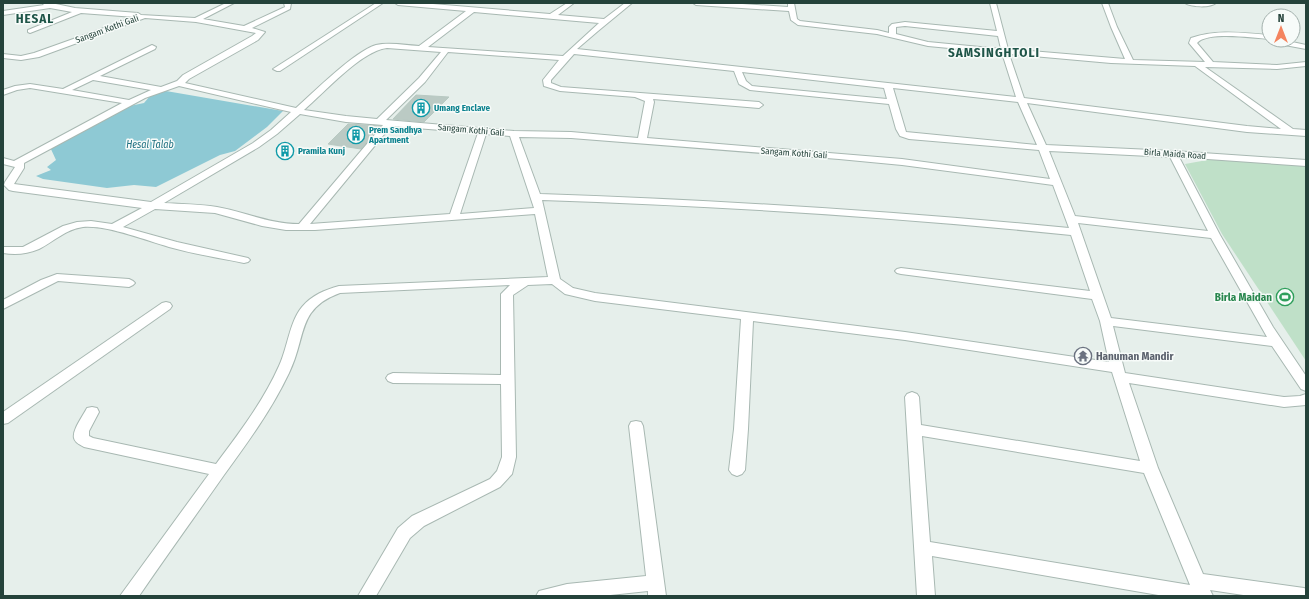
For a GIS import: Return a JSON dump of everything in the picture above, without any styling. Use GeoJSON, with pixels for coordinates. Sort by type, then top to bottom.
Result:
{"type":"FeatureCollection","features":[{"type":"Feature","properties":{"kind":"street"},"geometry":{"type":"LineString","coordinates":[[196,20],[231,3]]}},
{"type":"Feature","properties":{"kind":"street"},"geometry":{"type":"LineString","coordinates":[[245,28],[257,21],[288,8],[287,3]]}},
{"type":"Feature","properties":{"kind":"street"},"geometry":{"type":"LineString","coordinates":[[277,69],[380,3]]}},
{"type":"Feature","properties":{"kind":"street"},"geometry":{"type":"LineString","coordinates":[[398,3],[604,21]]}},
{"type":"Feature","properties":{"kind":"street"},"geometry":{"type":"LineString","coordinates":[[551,16],[571,3]]}},
{"type":"Feature","properties":{"kind":"street"},"geometry":{"type":"LineString","coordinates":[[629,3],[604,21],[563,58],[547,80],[547,84],[552,87],[759,105]]}},
{"type":"Feature","properties":{"kind":"street"},"geometry":{"type":"LineString","coordinates":[[696,3],[792,6],[794,20],[798,23],[858,30],[928,44],[1006,52],[1198,65],[1277,67],[1306,64]]}},
{"type":"Feature","properties":{"kind":"street"},"geometry":{"type":"LineString","coordinates":[[993,3],[1021,100],[1057,183],[1098,296],[1119,372],[1150,468],[1201,591]]}},
{"type":"Feature","properties":{"kind":"street"},"geometry":{"type":"LineString","coordinates":[[1104,3],[1130,61]]}},
{"type":"Feature","properties":{"kind":"street"},"geometry":{"type":"LineString","coordinates":[[1188,3],[1213,3]]}},
{"type":"Feature","properties":{"kind":"street"},"geometry":{"type":"LineString","coordinates":[[3,13],[47,4],[83,10],[144,16]]}},
{"type":"Feature","properties":{"kind":"street"},"geometry":{"type":"LineString","coordinates":[[30,31],[83,10]]}},
{"type":"Feature","properties":{"kind":"street"},"geometry":{"type":"LineString","coordinates":[[422,48],[472,10]]}},
{"type":"Feature","properties":{"kind":"street","name":"Sangam Kothi Gali"},"geometry":{"type":"LineString","coordinates":[[3,56],[21,58],[36,55],[144,16],[196,20],[261,32],[255,38],[186,77],[180,83],[184,86],[298,111],[384,122],[514,134],[642,141],[878,160],[1057,183]]}},
{"type":"Feature","properties":{"kind":"street"},"geometry":{"type":"LineString","coordinates":[[893,36],[892,28],[894,25],[905,24],[1001,34]]}},
{"type":"Feature","properties":{"kind":"street"},"geometry":{"type":"LineString","coordinates":[[1211,65],[1193,43],[1194,40],[1213,35],[1261,38]]}},
{"type":"Feature","properties":{"kind":"street"},"geometry":{"type":"LineString","coordinates":[[114,228],[256,145],[274,132],[361,55],[371,49],[387,46],[563,58]]}},
{"type":"Feature","properties":{"kind":"street"},"geometry":{"type":"LineString","coordinates":[[65,91],[152,48]]}},
{"type":"Feature","properties":{"kind":"street"},"geometry":{"type":"LineString","coordinates":[[302,227],[384,122],[422,80],[446,50]]}},
{"type":"Feature","properties":{"kind":"street"},"geometry":{"type":"LineString","coordinates":[[571,51],[1021,100],[1247,129],[1306,133]]}},
{"type":"Feature","properties":{"kind":"street"},"geometry":{"type":"LineString","coordinates":[[1198,65],[1291,132]]}},
{"type":"Feature","properties":{"kind":"street"},"geometry":{"type":"LineString","coordinates":[[737,69],[742,82],[750,88],[892,102],[888,86]]}},
{"type":"Feature","properties":{"kind":"street"},"geometry":{"type":"LineString","coordinates":[[91,77],[162,89]]}},
{"type":"Feature","properties":{"kind":"street"},"geometry":{"type":"LineString","coordinates":[[16,163],[129,102],[180,83]]}},
{"type":"Feature","properties":{"kind":"street"},"geometry":{"type":"LineString","coordinates":[[3,93],[15,88],[30,86],[129,102]]}},
{"type":"Feature","properties":{"kind":"street"},"geometry":{"type":"LineString","coordinates":[[642,141],[650,102],[650,98],[645,96]]}},
{"type":"Feature","properties":{"kind":"street","name":"Birla Maida Road"},"geometry":{"type":"LineString","coordinates":[[892,102],[900,129],[903,134],[910,136],[1043,148],[1172,154],[1306,163]]}},
{"type":"Feature","properties":{"kind":"street"},"geometry":{"type":"LineString","coordinates":[[454,217],[483,131]]}},
{"type":"Feature","properties":{"kind":"street"},"geometry":{"type":"LineString","coordinates":[[514,134],[540,211],[555,281]]}},
{"type":"Feature","properties":{"kind":"street"},"geometry":{"type":"LineString","coordinates":[[1172,154],[1215,235],[1276,342],[1306,386]]}},
{"type":"Feature","properties":{"kind":"street"},"geometry":{"type":"LineString","coordinates":[[3,161],[20,165],[20,169],[10,180],[9,185],[12,188],[121,202],[216,210],[277,226],[302,227],[540,211]]}},
{"type":"Feature","properties":{"kind":"street"},"geometry":{"type":"LineString","coordinates":[[536,197],[686,202],[924,217],[1076,232]]}},
{"type":"Feature","properties":{"kind":"street"},"geometry":{"type":"LineString","coordinates":[[1071,219],[1215,235]]}},
{"type":"Feature","properties":{"kind":"street"},"geometry":{"type":"LineString","coordinates":[[3,250],[26,251],[75,225],[92,224],[244,260]]}},
{"type":"Feature","properties":{"kind":"street"},"geometry":{"type":"LineString","coordinates":[[901,271],[1098,296]]}},
{"type":"Feature","properties":{"kind":"street"},"geometry":{"type":"LineString","coordinates":[[3,305],[57,277],[129,283]]}},
{"type":"Feature","properties":{"kind":"street"},"geometry":{"type":"LineString","coordinates":[[367,596],[404,533],[418,521],[495,483],[504,474],[509,457],[507,294],[515,286],[525,281]]}},
{"type":"Feature","properties":{"kind":"street"},"geometry":{"type":"LineString","coordinates":[[128,596],[259,414],[286,367],[300,319],[304,311],[316,299],[339,290],[525,281],[555,281],[569,291],[594,297],[905,336],[1119,372],[1284,402],[1302,401],[1306,399]]}},
{"type":"Feature","properties":{"kind":"street"},"geometry":{"type":"LineString","coordinates":[[3,419],[166,306]]}},
{"type":"Feature","properties":{"kind":"street"},"geometry":{"type":"LineString","coordinates":[[737,470],[741,428],[747,316]]}},
{"type":"Feature","properties":{"kind":"street"},"geometry":{"type":"LineString","coordinates":[[1106,322],[1276,342]]}},
{"type":"Feature","properties":{"kind":"street"},"geometry":{"type":"LineString","coordinates":[[393,378],[508,380]]}},
{"type":"Feature","properties":{"kind":"street"},"geometry":{"type":"LineString","coordinates":[[912,397],[926,596]]}},
{"type":"Feature","properties":{"kind":"street"},"geometry":{"type":"LineString","coordinates":[[92,412],[82,431],[81,438],[89,444],[219,470]]}},
{"type":"Feature","properties":{"kind":"street"},"geometry":{"type":"LineString","coordinates":[[544,596],[567,592],[656,589],[636,426]]}},
{"type":"Feature","properties":{"kind":"street"},"geometry":{"type":"LineString","coordinates":[[914,429],[1150,468]]}},
{"type":"Feature","properties":{"kind":"street"},"geometry":{"type":"LineString","coordinates":[[923,548],[1201,591],[1304,596]]}},
{"type":"Feature","properties":{"kind":"green space","name":"Birla Maidan"},"geometry":{"type":"Polygon","coordinates":[[[1213,159],[1306,165],[1306,361],[1222,234],[1185,164],[1213,159]]]}},
{"type":"Feature","properties":{"kind":"water","name":"Hesal Talab"},"geometry":{"type":"Polygon","coordinates":[[[166,91],[283,111],[267,127],[235,151],[220,155],[156,187],[134,185],[107,188],[43,179],[36,176],[51,170],[47,167],[56,160],[50,147],[125,107],[144,103],[150,96],[166,91]]]}},
{"type":"Feature","properties":{"kind":"building","name":"Umang Enclave"},"geometry":{"type":"Polygon","coordinates":[[[416,95],[449,97],[424,122],[393,119],[416,95]]]}},
{"type":"Feature","properties":{"kind":"building","name":"Prem Sandhya Apartment"},"geometry":{"type":"Polygon","coordinates":[[[348,124],[380,126],[361,149],[328,144],[348,124]]]}},
{"type":"Feature","properties":{"kind":"place","name":"Umang Enclave"},"geometry":{"type":"Point","coordinates":[421,108]}},
{"type":"Feature","properties":{"kind":"place","name":"Prem Sandhya Apartment"},"geometry":{"type":"Point","coordinates":[356,135]}},
{"type":"Feature","properties":{"kind":"place","name":"Pramila Kunj"},"geometry":{"type":"Point","coordinates":[285,151]}},
{"type":"Feature","properties":{"kind":"place","name":"Birla Maidan"},"geometry":{"type":"Point","coordinates":[1285,297]}},
{"type":"Feature","properties":{"kind":"place","name":"Hanuman Mandir"},"geometry":{"type":"Point","coordinates":[1083,356]}},
{"type":"Feature","properties":{"kind":"district","name":"HESAL"},"geometry":{"type":"Point","coordinates":[35,18]}},
{"type":"Feature","properties":{"kind":"district","name":"SAMSINGHTOLI"},"geometry":{"type":"Point","coordinates":[994,52]}}]}
